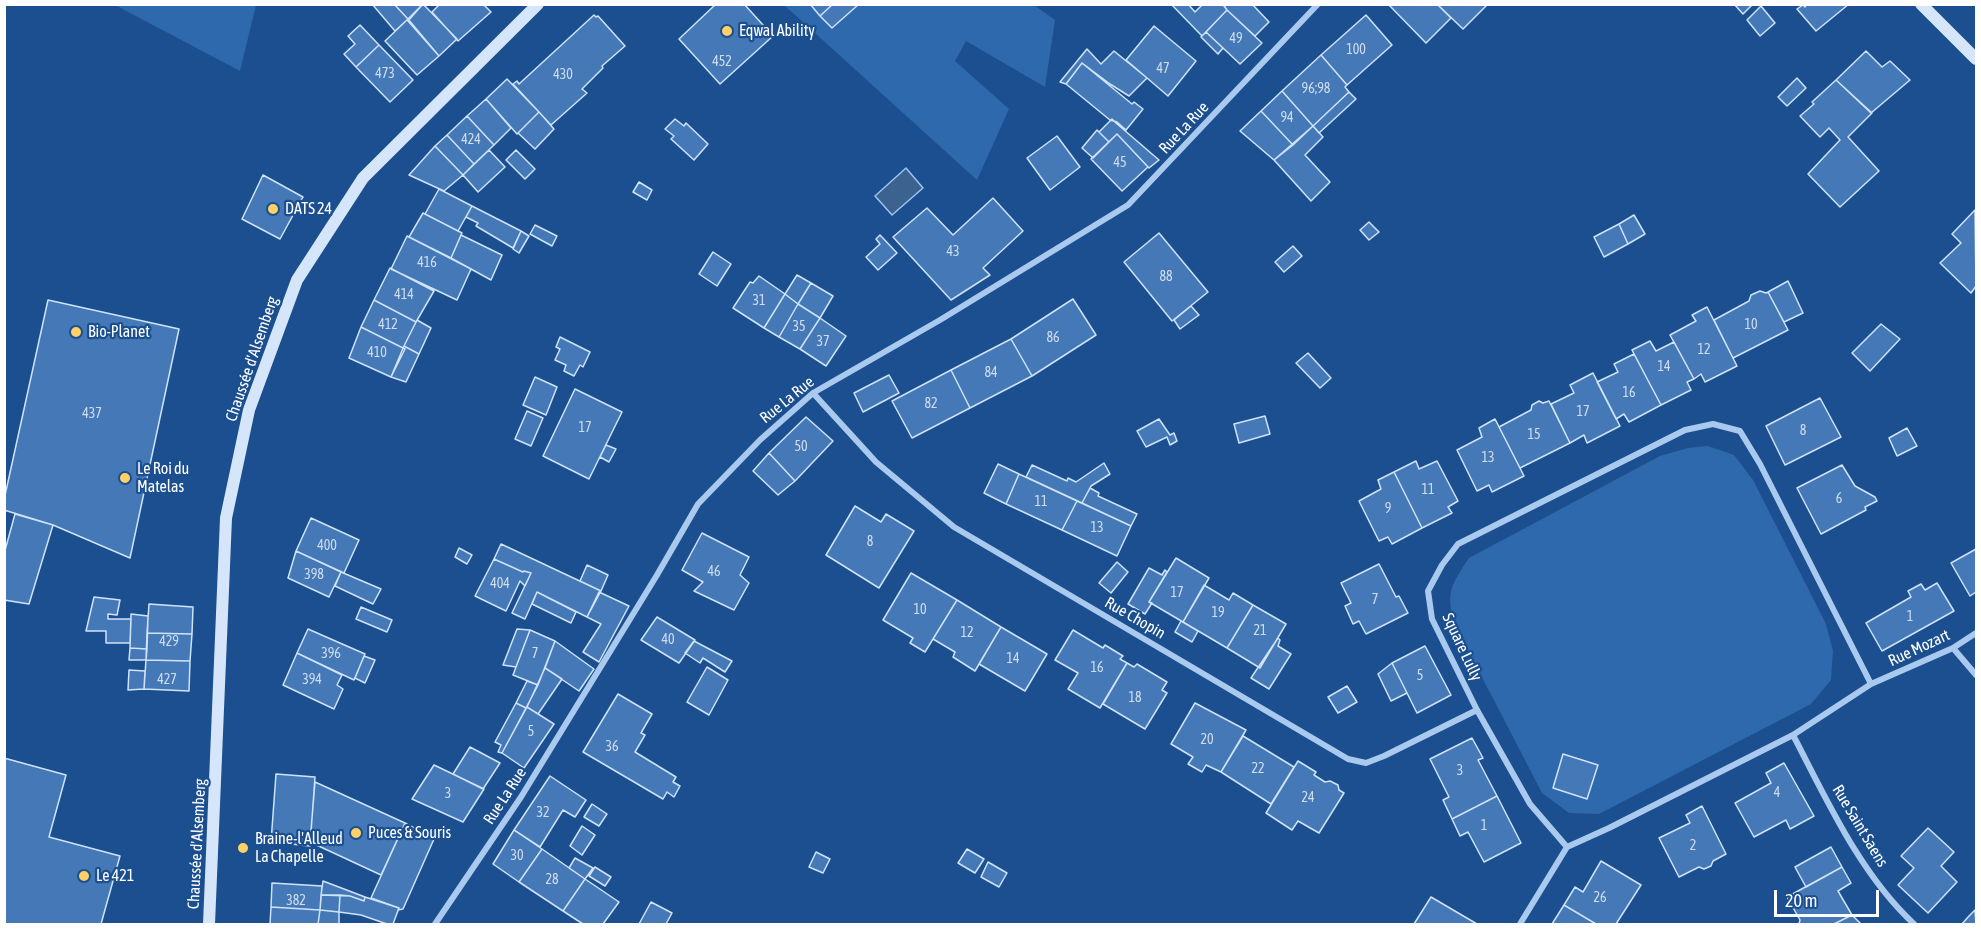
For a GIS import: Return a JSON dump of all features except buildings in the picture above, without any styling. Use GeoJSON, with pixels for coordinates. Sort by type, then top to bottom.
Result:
{"type":"FeatureCollection","features":[{"type":"Feature","properties":{"kind":"main road","name":"Chaussée d'Alsemberg"},"geometry":{"type":"LineString","coordinates":[[209,924],[226,518],[249,410],[297,280],[363,178],[538,4]]}},
{"type":"Feature","properties":{"kind":"main road"},"geometry":{"type":"LineString","coordinates":[[1921,4],[1977,60]]}},
{"type":"Feature","properties":{"kind":"street","name":"Rue La Rue"},"geometry":{"type":"LineString","coordinates":[[435,924],[521,797],[657,576],[698,504],[760,440],[813,393],[940,320],[1128,205],[1318,4]]}},
{"type":"Feature","properties":{"kind":"street","name":"Rue Chopin"},"geometry":{"type":"LineString","coordinates":[[813,393],[876,462],[954,527],[1348,759],[1366,763],[1477,710]]}},
{"type":"Feature","properties":{"kind":"street","name":"Square Lully"},"geometry":{"type":"LineString","coordinates":[[1567,847],[1530,804],[1477,710],[1432,619],[1428,591],[1442,565],[1458,544],[1684,430],[1713,424],[1740,431],[1760,464],[1871,684]]}},
{"type":"Feature","properties":{"kind":"street","name":"Rue Mozart"},"geometry":{"type":"LineString","coordinates":[[1871,684],[1953,648],[1977,633]]}},
{"type":"Feature","properties":{"kind":"street"},"geometry":{"type":"LineString","coordinates":[[1953,648],[1977,675]]}},
{"type":"Feature","properties":{"kind":"street"},"geometry":{"type":"LineString","coordinates":[[1520,924],[1567,847],[1793,735],[1871,684]]}},
{"type":"Feature","properties":{"kind":"street","name":"Rue Saint Saens"},"geometry":{"type":"LineString","coordinates":[[1793,735],[1858,853],[1896,908],[1914,924]]}},
{"type":"Feature","properties":{"kind":"shaded area"},"geometry":{"type":"Polygon","coordinates":[[[115,5],[256,5],[240,71],[115,5]]]}},
{"type":"Feature","properties":{"kind":"shaded area"},"geometry":{"type":"Polygon","coordinates":[[[784,5],[1034,5],[1055,20],[1045,87],[966,41],[955,61],[1009,109],[977,180],[784,5]]]}},
{"type":"Feature","properties":{"kind":"shaded area"},"geometry":{"type":"Polygon","coordinates":[[[906,168],[923,188],[892,215],[875,196],[906,168]]]}},
{"type":"Feature","properties":{"kind":"shaded area"},"geometry":{"type":"Polygon","coordinates":[[[1708,446],[1734,455],[1753,480],[1826,624],[1833,651],[1831,680],[1811,704],[1599,814],[1569,813],[1542,793],[1455,625],[1450,605],[1454,583],[1469,558],[1660,456],[1688,448],[1708,446]]]}},
{"type":"Feature","properties":{"kind":"place","name":"Eqwal Ability"},"geometry":{"type":"Point","coordinates":[727,31]}},
{"type":"Feature","properties":{"kind":"place","name":"DATS 24"},"geometry":{"type":"Point","coordinates":[273,209]}},
{"type":"Feature","properties":{"kind":"place","name":"Bio-Planet"},"geometry":{"type":"Point","coordinates":[76,332]}},
{"type":"Feature","properties":{"kind":"place","name":"Le Roi du Matelas"},"geometry":{"type":"Point","coordinates":[125,478]}},
{"type":"Feature","properties":{"kind":"place","name":"Puces & Souris"},"geometry":{"type":"Point","coordinates":[356,833]}},
{"type":"Feature","properties":{"kind":"place","name":"Braine-l'Alleud La Chapelle"},"geometry":{"type":"Point","coordinates":[243,848]}},
{"type":"Feature","properties":{"kind":"place","name":"Le 421"},"geometry":{"type":"Point","coordinates":[84,876]}}]}
